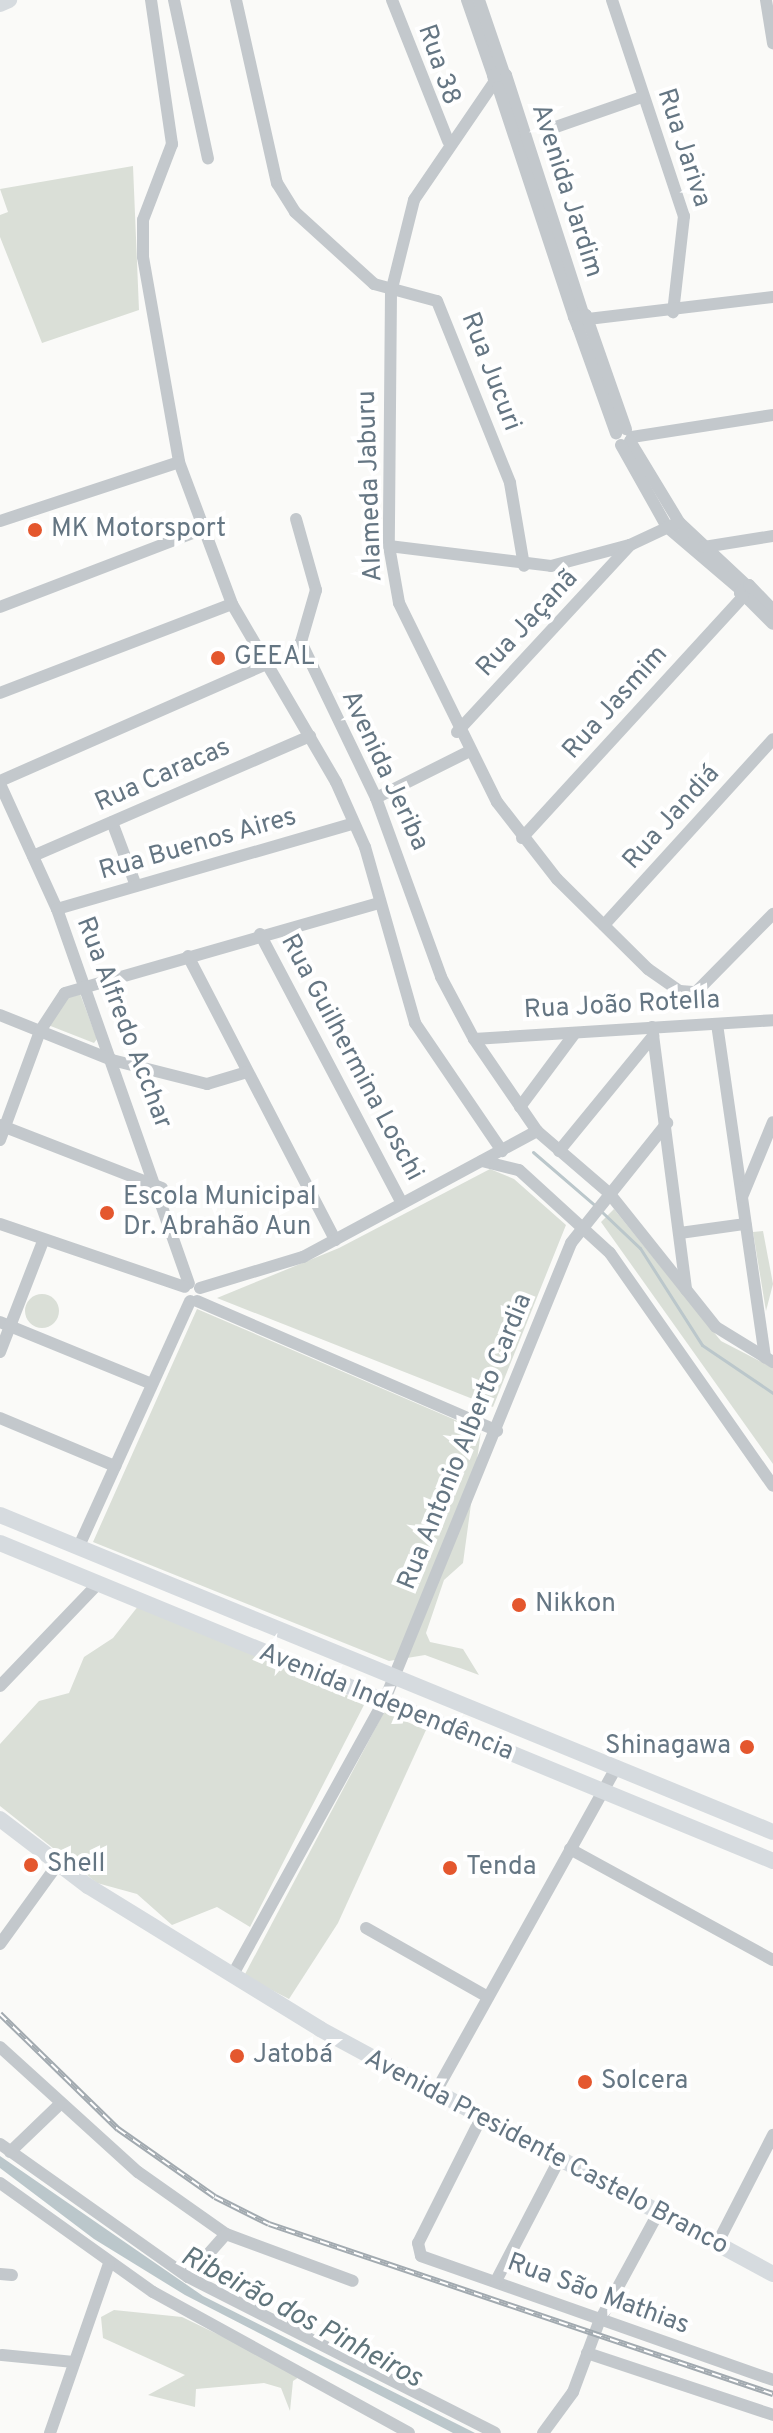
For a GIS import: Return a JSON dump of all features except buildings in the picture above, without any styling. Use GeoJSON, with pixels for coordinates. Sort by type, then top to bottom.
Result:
{"type":"FeatureCollection","features":[{"type":"Feature","properties":{"kind":"main road"},"geometry":{"type":"LineString","coordinates":[[0,4],[9,0]]}},
{"type":"Feature","properties":{"kind":"main road","name":"Avenida Independência"},"geometry":{"type":"LineString","coordinates":[[0,1515],[773,1832]]}},
{"type":"Feature","properties":{"kind":"main road","name":"Avenida Independência"},"geometry":{"type":"LineString","coordinates":[[3,1548],[773,1861]]}},
{"type":"Feature","properties":{"kind":"main road"},"geometry":{"type":"LineString","coordinates":[[115,1592],[128,1579],[125,1564]]}},
{"type":"Feature","properties":{"kind":"main road"},"geometry":{"type":"LineString","coordinates":[[138,1602],[136,1585],[149,1574]]}},
{"type":"Feature","properties":{"kind":"main road","name":"Avenida Presidente Castelo Branco"},"geometry":{"type":"LineString","coordinates":[[0,1819],[58,1864],[232,1976],[435,2093],[657,2215],[773,2274]]}},
{"type":"Feature","properties":{"kind":"street"},"geometry":{"type":"LineString","coordinates":[[151,0],[172,144],[143,220],[143,257],[179,462],[232,604],[310,736],[375,871],[376,904],[415,1023],[502,1151]]}},
{"type":"Feature","properties":{"kind":"street"},"geometry":{"type":"LineString","coordinates":[[174,0],[208,158]]}},
{"type":"Feature","properties":{"kind":"street"},"geometry":{"type":"LineString","coordinates":[[236,0],[277,183],[310,227],[391,292]]}},
{"type":"Feature","properties":{"kind":"street","name":"Rua 38"},"geometry":{"type":"LineString","coordinates":[[392,0],[448,141]]}},
{"type":"Feature","properties":{"kind":"street","name":"Avenida Jardim"},"geometry":{"type":"LineString","coordinates":[[467,0],[499,80],[625,437],[673,524],[693,550],[746,593],[773,610]]}},
{"type":"Feature","properties":{"kind":"street","name":"Avenida Jardim"},"geometry":{"type":"LineString","coordinates":[[479,0],[499,80]]}},
{"type":"Feature","properties":{"kind":"street","name":"Rua Jariva"},"geometry":{"type":"LineString","coordinates":[[612,0],[684,216],[673,312]]}},
{"type":"Feature","properties":{"kind":"street"},"geometry":{"type":"LineString","coordinates":[[766,0],[773,43]]}},
{"type":"Feature","properties":{"kind":"street","name":"Alameda Jaburu"},"geometry":{"type":"LineString","coordinates":[[499,80],[448,141],[414,200],[391,292],[389,546],[412,640],[468,752],[522,838],[604,925],[669,985],[696,992],[773,914]]}},
{"type":"Feature","properties":{"kind":"street"},"geometry":{"type":"LineString","coordinates":[[550,129],[642,97]]}},
{"type":"Feature","properties":{"kind":"street","name":"Rua Jucuri"},"geometry":{"type":"LineString","coordinates":[[391,292],[429,294],[443,312],[510,483],[524,566]]}},
{"type":"Feature","properties":{"kind":"street"},"geometry":{"type":"LineString","coordinates":[[582,320],[673,312],[773,297]]}},
{"type":"Feature","properties":{"kind":"street"},"geometry":{"type":"LineString","coordinates":[[625,437],[773,415]]}},
{"type":"Feature","properties":{"kind":"street"},"geometry":{"type":"LineString","coordinates":[[0,521],[179,462]]}},
{"type":"Feature","properties":{"kind":"street","name":"Avenida Jeriba"},"geometry":{"type":"LineString","coordinates":[[296,519],[316,590],[301,642],[376,798],[441,977],[474,1039],[537,1131],[606,1196],[665,1260],[687,1291],[729,1339],[769,1360]]}},
{"type":"Feature","properties":{"kind":"street"},"geometry":{"type":"LineString","coordinates":[[389,546],[524,566],[630,545],[673,524]]}},
{"type":"Feature","properties":{"kind":"street","name":"Avenida Jardim"},"geometry":{"type":"LineString","coordinates":[[673,524],[706,546],[773,624]]}},
{"type":"Feature","properties":{"kind":"street"},"geometry":{"type":"LineString","coordinates":[[0,607],[203,529]]}},
{"type":"Feature","properties":{"kind":"street"},"geometry":{"type":"LineString","coordinates":[[693,550],[773,536]]}},
{"type":"Feature","properties":{"kind":"street","name":"Rua Jaçanã"},"geometry":{"type":"LineString","coordinates":[[457,732],[630,545]]}},
{"type":"Feature","properties":{"kind":"street","name":"Rua Jasmim"},"geometry":{"type":"LineString","coordinates":[[522,838],[746,593]]}},
{"type":"Feature","properties":{"kind":"street"},"geometry":{"type":"LineString","coordinates":[[0,693],[232,604]]}},
{"type":"Feature","properties":{"kind":"street"},"geometry":{"type":"LineString","coordinates":[[0,782],[269,663]]}},
{"type":"Feature","properties":{"kind":"street","name":"Rua Caracas"},"geometry":{"type":"LineString","coordinates":[[33,856],[310,736]]}},
{"type":"Feature","properties":{"kind":"street","name":"Rua Jandiá"},"geometry":{"type":"LineString","coordinates":[[604,925],[773,739]]}},
{"type":"Feature","properties":{"kind":"street"},"geometry":{"type":"LineString","coordinates":[[376,798],[468,752]]}},
{"type":"Feature","properties":{"kind":"street","name":"Rua Alfredo Acchar"},"geometry":{"type":"LineString","coordinates":[[0,782],[57,909],[162,1188],[192,1293]]}},
{"type":"Feature","properties":{"kind":"street"},"geometry":{"type":"LineString","coordinates":[[112,822],[136,886]]}},
{"type":"Feature","properties":{"kind":"street","name":"Rua Buenos Aires"},"geometry":{"type":"LineString","coordinates":[[57,909],[352,824]]}},
{"type":"Feature","properties":{"kind":"street"},"geometry":{"type":"LineString","coordinates":[[162,1188],[2,1131],[40,1031],[56,1000],[84,985],[376,904]]}},
{"type":"Feature","properties":{"kind":"street","name":"Rua Guilhermina Loschi"},"geometry":{"type":"LineString","coordinates":[[260,934],[402,1203]]}},
{"type":"Feature","properties":{"kind":"street"},"geometry":{"type":"LineString","coordinates":[[188,956],[335,1240]]}},
{"type":"Feature","properties":{"kind":"street"},"geometry":{"type":"LineString","coordinates":[[0,1015],[112,1060],[207,1084],[247,1072]]}},
{"type":"Feature","properties":{"kind":"street","name":"Rua João Rotella"},"geometry":{"type":"LineString","coordinates":[[474,1039],[652,1032],[773,1020]]}},
{"type":"Feature","properties":{"kind":"street"},"geometry":{"type":"LineString","coordinates":[[717,1024],[745,1224],[769,1360]]}},
{"type":"Feature","properties":{"kind":"street"},"geometry":{"type":"LineString","coordinates":[[652,1032],[667,1123],[687,1291]]}},
{"type":"Feature","properties":{"kind":"street"},"geometry":{"type":"LineString","coordinates":[[559,1151],[652,1032]]}},
{"type":"Feature","properties":{"kind":"street"},"geometry":{"type":"LineString","coordinates":[[520,1107],[575,1033]]}},
{"type":"Feature","properties":{"kind":"street"},"geometry":{"type":"LineString","coordinates":[[742,1198],[773,1122]]}},
{"type":"Feature","properties":{"kind":"street","name":"Rua Antonio Alberto Cardia"},"geometry":{"type":"LineString","coordinates":[[232,1976],[382,1704],[497,1431],[566,1253],[585,1221],[667,1123]]}},
{"type":"Feature","properties":{"kind":"street"},"geometry":{"type":"LineString","coordinates":[[79,1546],[192,1293],[280,1266],[335,1240],[537,1131]]}},
{"type":"Feature","properties":{"kind":"street"},"geometry":{"type":"LineString","coordinates":[[737,1155],[760,1155]]}},
{"type":"Feature","properties":{"kind":"street"},"geometry":{"type":"LineString","coordinates":[[482,1161],[519,1170],[585,1221],[662,1320],[773,1486]]}},
{"type":"Feature","properties":{"kind":"street"},"geometry":{"type":"LineString","coordinates":[[0,1224],[192,1293],[497,1431]]}},
{"type":"Feature","properties":{"kind":"street"},"geometry":{"type":"LineString","coordinates":[[665,1260],[681,1240],[745,1224]]}},
{"type":"Feature","properties":{"kind":"street"},"geometry":{"type":"LineString","coordinates":[[566,1253],[597,1238]]}},
{"type":"Feature","properties":{"kind":"street"},"geometry":{"type":"LineString","coordinates":[[0,1352],[5,1324],[43,1241]]}},
{"type":"Feature","properties":{"kind":"street"},"geometry":{"type":"LineString","coordinates":[[5,1324],[152,1384]]}},
{"type":"Feature","properties":{"kind":"street"},"geometry":{"type":"LineString","coordinates":[[0,1418],[115,1466]]}},
{"type":"Feature","properties":{"kind":"street"},"geometry":{"type":"LineString","coordinates":[[758,1467],[773,1473]]}},
{"type":"Feature","properties":{"kind":"street"},"geometry":{"type":"LineString","coordinates":[[0,1686],[97,1585]]}},
{"type":"Feature","properties":{"kind":"street"},"geometry":{"type":"LineString","coordinates":[[435,2093],[617,1766]]}},
{"type":"Feature","properties":{"kind":"street"},"geometry":{"type":"LineString","coordinates":[[570,1849],[773,1960]]}},
{"type":"Feature","properties":{"kind":"street"},"geometry":{"type":"LineString","coordinates":[[0,1944],[58,1864]]}},
{"type":"Feature","properties":{"kind":"street"},"geometry":{"type":"LineString","coordinates":[[366,1928],[488,1997]]}},
{"type":"Feature","properties":{"kind":"street"},"geometry":{"type":"LineString","coordinates":[[0,2047],[59,2105],[226,2234],[353,2281]]}},
{"type":"Feature","properties":{"kind":"street"},"geometry":{"type":"LineString","coordinates":[[59,2105],[5,2148],[188,2277],[495,2433]]}},
{"type":"Feature","properties":{"kind":"street","name":"Rua São Mathias"},"geometry":{"type":"LineString","coordinates":[[481,2118],[418,2243],[426,2259],[496,2281],[599,2322],[773,2380]]}},
{"type":"Feature","properties":{"kind":"street"},"geometry":{"type":"LineString","coordinates":[[716,2246],[767,2162],[773,2135]]}},
{"type":"Feature","properties":{"kind":"street"},"geometry":{"type":"LineString","coordinates":[[496,2281],[559,2160]]}},
{"type":"Feature","properties":{"kind":"street"},"geometry":{"type":"LineString","coordinates":[[0,2183],[109,2264],[409,2433]]}},
{"type":"Feature","properties":{"kind":"street"},"geometry":{"type":"LineString","coordinates":[[543,2433],[573,2392],[599,2322],[657,2215]]}},
{"type":"Feature","properties":{"kind":"street"},"geometry":{"type":"LineString","coordinates":[[188,2277],[226,2234]]}},
{"type":"Feature","properties":{"kind":"street"},"geometry":{"type":"LineString","coordinates":[[50,2433],[109,2264]]}},
{"type":"Feature","properties":{"kind":"street"},"geometry":{"type":"LineString","coordinates":[[587,2353],[773,2415]]}},
{"type":"Feature","properties":{"kind":"street"},"geometry":{"type":"LineString","coordinates":[[2,2355],[74,2362]]}},
{"type":"Feature","properties":{"kind":"shaded area"},"geometry":{"type":"Polygon","coordinates":[[[133,166],[139,310],[42,343],[0,237],[0,215],[8,212],[0,189],[133,166]]]}},
{"type":"Feature","properties":{"kind":"shaded area"},"geometry":{"type":"Polygon","coordinates":[[[79,991],[97,1039],[94,1043],[48,1025],[60,1001],[79,991]]]}},
{"type":"Feature","properties":{"kind":"shaded area"},"geometry":{"type":"Polygon","coordinates":[[[490,1169],[514,1179],[566,1225],[493,1407],[217,1298],[339,1248],[490,1169]]]}},
{"type":"Feature","properties":{"kind":"shaded area"},"geometry":{"type":"Polygon","coordinates":[[[614,1209],[721,1341],[773,1368],[773,1464],[601,1222],[614,1209]]]}},
{"type":"Feature","properties":{"kind":"shaded area"},"geometry":{"type":"Polygon","coordinates":[[[763,1231],[773,1284],[766,1311],[753,1232],[763,1231]]]}},
{"type":"Feature","properties":{"kind":"shaded area"},"geometry":{"type":"Polygon","coordinates":[[[42,1294],[54,1299],[59,1311],[54,1323],[42,1328],[30,1323],[25,1311],[30,1299],[42,1294]]]}},
{"type":"Feature","properties":{"kind":"shaded area"},"geometry":{"type":"Polygon","coordinates":[[[197,1309],[481,1431],[463,1563],[444,1580],[426,1633],[430,1642],[463,1649],[479,1675],[425,1655],[389,1661],[93,1542],[197,1309]]]}},
{"type":"Feature","properties":{"kind":"shaded area"},"geometry":{"type":"Polygon","coordinates":[[[139,1605],[365,1703],[250,1927],[217,1907],[172,1925],[137,1894],[97,1883],[0,1806],[0,1744],[39,1701],[69,1693],[84,1657],[113,1638],[139,1605]]]}},
{"type":"Feature","properties":{"kind":"shaded area"},"geometry":{"type":"Polygon","coordinates":[[[384,1712],[426,1730],[338,1923],[289,1999],[244,1976],[384,1712]]]}},
{"type":"Feature","properties":{"kind":"shaded area"},"geometry":{"type":"Polygon","coordinates":[[[0,2156],[203,2296],[475,2433],[453,2433],[185,2295],[94,2239],[0,2168],[0,2156]]]}},
{"type":"Feature","properties":{"kind":"shaded area"},"geometry":{"type":"Polygon","coordinates":[[[114,2310],[182,2317],[302,2375],[293,2381],[290,2411],[281,2388],[264,2383],[196,2389],[195,2407],[148,2395],[185,2375],[103,2338],[101,2317],[114,2310]]]}},
{"type":"Feature","properties":{"kind":"waterway"},"geometry":{"type":"LineString","coordinates":[[533,1152],[597,1207]]}},
{"type":"Feature","properties":{"kind":"waterway"},"geometry":{"type":"LineString","coordinates":[[602,1212],[640,1248],[702,1345],[773,1393]]}},
{"type":"Feature","properties":{"kind":"railway"},"geometry":{"type":"LineString","coordinates":[[0,2014],[118,2129],[215,2197],[269,2224],[773,2394]]}},
{"type":"Feature","properties":{"kind":"place","name":"MK Motorsport"},"geometry":{"type":"Point","coordinates":[35,530]}},
{"type":"Feature","properties":{"kind":"place","name":"GEEAL"},"geometry":{"type":"Point","coordinates":[218,658]}},
{"type":"Feature","properties":{"kind":"place","name":"Escola Municipal Dr. Abrahão Aun"},"geometry":{"type":"Point","coordinates":[107,1213]}},
{"type":"Feature","properties":{"kind":"place","name":"Nikkon"},"geometry":{"type":"Point","coordinates":[519,1605]}},
{"type":"Feature","properties":{"kind":"place","name":"Shinagawa"},"geometry":{"type":"Point","coordinates":[747,1747]}},
{"type":"Feature","properties":{"kind":"place","name":"Shell"},"geometry":{"type":"Point","coordinates":[31,1865]}},
{"type":"Feature","properties":{"kind":"place","name":"Tenda"},"geometry":{"type":"Point","coordinates":[450,1868]}},
{"type":"Feature","properties":{"kind":"place","name":"Jatobá"},"geometry":{"type":"Point","coordinates":[237,2056]}},
{"type":"Feature","properties":{"kind":"place","name":"Solcera"},"geometry":{"type":"Point","coordinates":[585,2082]}},
{"type":"Feature","properties":{"kind":"water label","name":"Ribeirão dos Pinheiros"},"geometry":{"type":"Point","coordinates":[301,2318]}}]}
